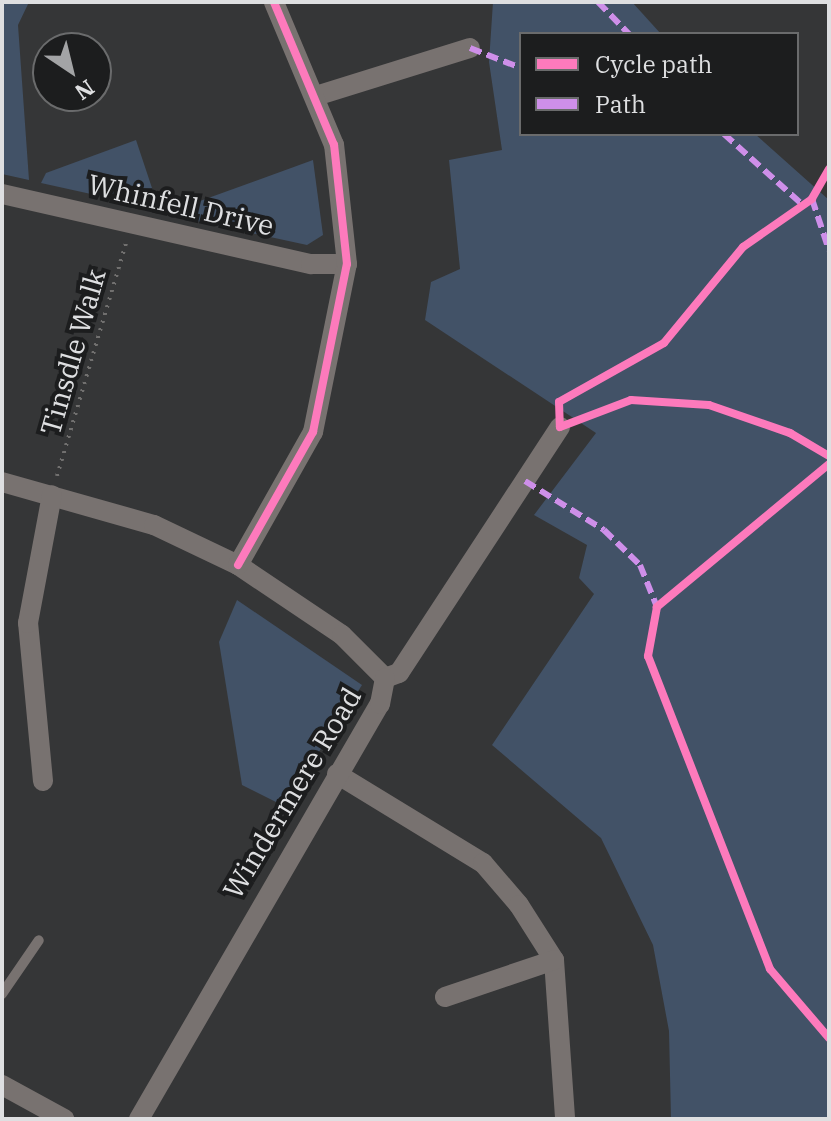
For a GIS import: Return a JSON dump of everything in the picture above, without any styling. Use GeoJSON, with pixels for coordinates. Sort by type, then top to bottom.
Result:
{"type":"FeatureCollection","features":[{"type":"Feature","properties":{"kind":"street"},"geometry":{"type":"LineString","coordinates":[[238,565],[313,432],[347,264],[346,207],[319,95],[274,2]]}},
{"type":"Feature","properties":{"kind":"street"},"geometry":{"type":"LineString","coordinates":[[319,95],[470,48]]}},
{"type":"Feature","properties":{"kind":"street","name":"Whinfell Drive"},"geometry":{"type":"LineString","coordinates":[[2,194],[311,264],[347,264]]}},
{"type":"Feature","properties":{"kind":"street","name":"Windermere Road"},"geometry":{"type":"LineString","coordinates":[[139,1119],[380,704],[385,678],[399,673],[560,427]]}},
{"type":"Feature","properties":{"kind":"street"},"geometry":{"type":"LineString","coordinates":[[2,482],[154,525],[238,565],[342,635],[385,678]]}},
{"type":"Feature","properties":{"kind":"street"},"geometry":{"type":"LineString","coordinates":[[43,781],[28,623],[52,495]]}},
{"type":"Feature","properties":{"kind":"street"},"geometry":{"type":"LineString","coordinates":[[337,774],[483,863],[554,960],[565,1119]]}},
{"type":"Feature","properties":{"kind":"street"},"geometry":{"type":"LineString","coordinates":[[445,997],[554,960]]}},
{"type":"Feature","properties":{"kind":"street"},"geometry":{"type":"LineString","coordinates":[[2,1085],[64,1119]]}},
{"type":"Feature","properties":{"kind":"lane"},"geometry":{"type":"LineString","coordinates":[[2,994],[39,940]]}},
{"type":"Feature","properties":{"kind":"shaded area"},"geometry":{"type":"Polygon","coordinates":[[[2,2],[29,2],[18,25],[29,180],[2,174],[2,2]]]}},
{"type":"Feature","properties":{"kind":"shaded area"},"geometry":{"type":"Polygon","coordinates":[[[493,2],[632,2],[659,32],[519,32],[519,136],[757,136],[829,200],[829,1119],[671,1119],[669,1031],[653,945],[601,838],[492,745],[594,594],[579,578],[587,545],[534,515],[596,433],[425,320],[431,282],[460,269],[449,160],[502,150],[489,62],[493,2]]]}},
{"type":"Feature","properties":{"kind":"shaded area"},"geometry":{"type":"Polygon","coordinates":[[[136,140],[159,209],[41,183],[46,173],[136,140]]]}},
{"type":"Feature","properties":{"kind":"shaded area"},"geometry":{"type":"Polygon","coordinates":[[[313,160],[323,235],[307,245],[164,214],[313,160]]]}},
{"type":"Feature","properties":{"kind":"shaded area"},"geometry":{"type":"Polygon","coordinates":[[[237,600],[362,685],[284,806],[242,785],[219,642],[237,600]]]}},
{"type":"Feature","properties":{"kind":"marked path"},"geometry":{"type":"LineString","coordinates":[[598,2],[627,32]]}},
{"type":"Feature","properties":{"kind":"marked path"},"geometry":{"type":"LineString","coordinates":[[470,48],[519,67]]}},
{"type":"Feature","properties":{"kind":"marked path"},"geometry":{"type":"LineString","coordinates":[[726,136],[804,206]]}},
{"type":"Feature","properties":{"kind":"marked path"},"geometry":{"type":"LineString","coordinates":[[812,199],[829,250]]}},
{"type":"Feature","properties":{"kind":"marked path"},"geometry":{"type":"LineString","coordinates":[[525,481],[604,530],[640,565],[657,607]]}},
{"type":"Feature","properties":{"kind":"cycle path"},"geometry":{"type":"LineString","coordinates":[[238,565],[313,432],[347,264],[334,145],[274,2]]}},
{"type":"Feature","properties":{"kind":"cycle path"},"geometry":{"type":"LineString","coordinates":[[829,169],[812,199],[743,247],[664,343],[559,402],[560,427],[631,400],[709,405],[790,433],[829,456]]}},
{"type":"Feature","properties":{"kind":"cycle path"},"geometry":{"type":"LineString","coordinates":[[829,464],[657,607],[648,656],[770,969],[829,1038]]}}]}
